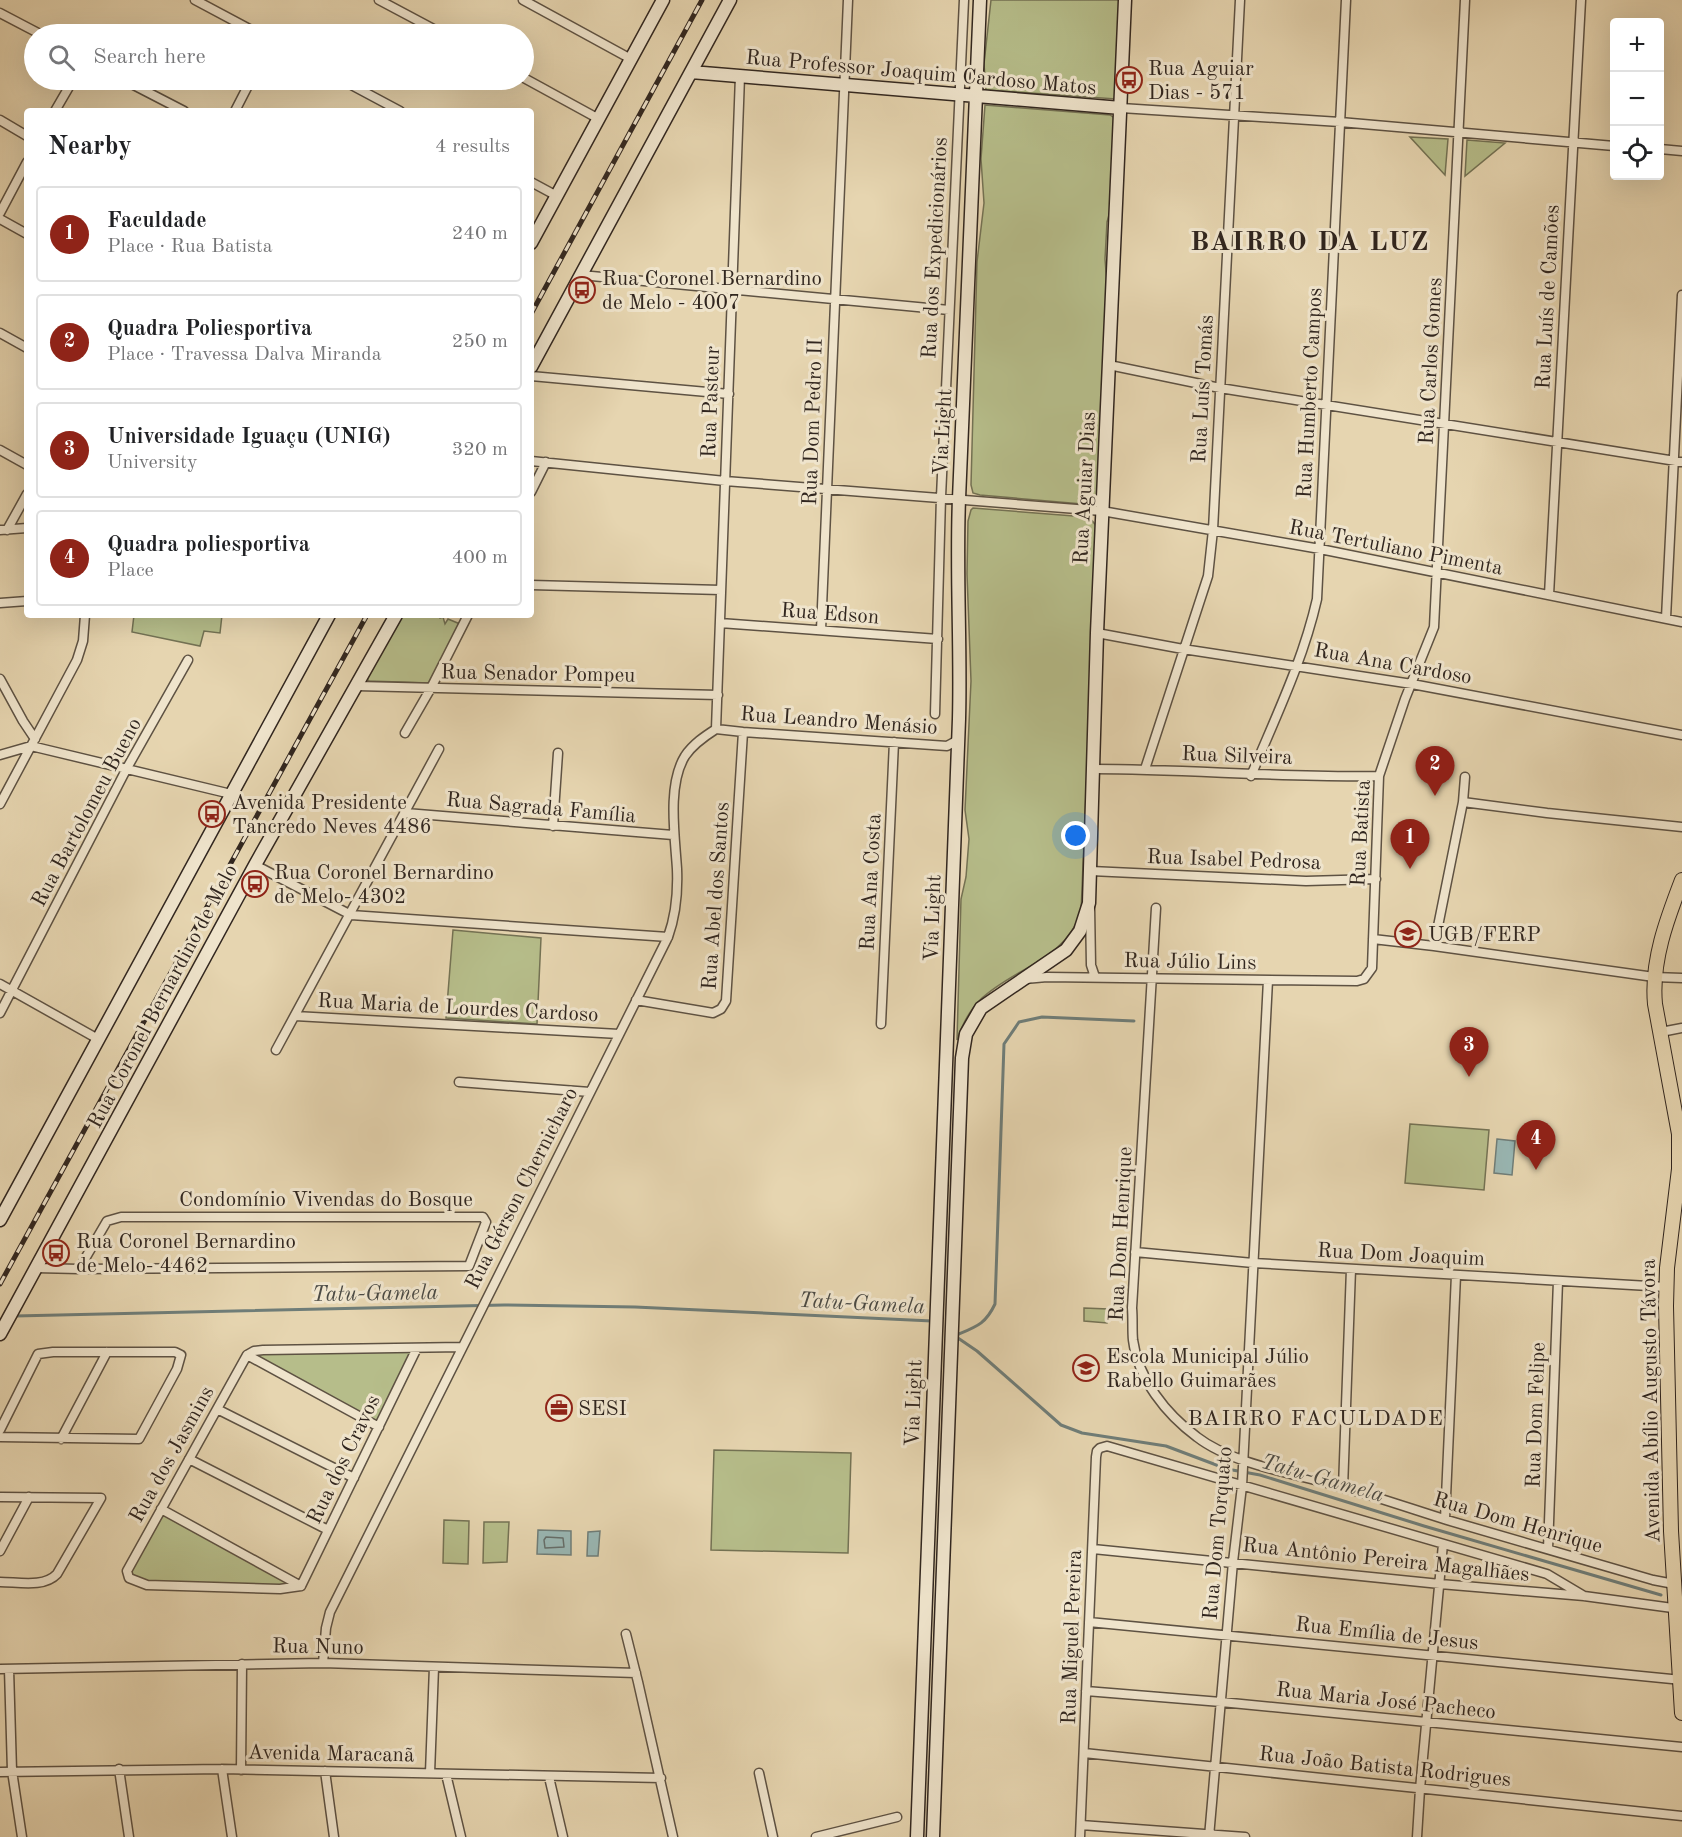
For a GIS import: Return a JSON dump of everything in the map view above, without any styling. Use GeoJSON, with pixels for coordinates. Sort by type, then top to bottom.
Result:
{"type":"FeatureCollection","features":[{"type":"Feature","properties":{"kind":"main road","name":"Avenida Abílio Augusto Távora"},"geometry":{"type":"LineString","coordinates":[[1682,880],[1667,919],[1654,977],[1655,1004],[1677,1093],[1680,1134],[1677,1234],[1666,1287],[1667,1418],[1676,1531],[1674,1584],[1679,1609],[1682,1713]]}},
{"type":"Feature","properties":{"kind":"street"},"geometry":{"type":"LineString","coordinates":[[195,0],[240,24]]}},
{"type":"Feature","properties":{"kind":"street"},"geometry":{"type":"LineString","coordinates":[[379,0],[424,24]]}},
{"type":"Feature","properties":{"kind":"street"},"geometry":{"type":"LineString","coordinates":[[523,0],[631,59]]}},
{"type":"Feature","properties":{"kind":"street"},"geometry":{"type":"LineString","coordinates":[[534,237],[663,0]]}},
{"type":"Feature","properties":{"kind":"street"},"geometry":{"type":"LineString","coordinates":[[534,361],[730,0]]}},
{"type":"Feature","properties":{"kind":"street","name":"Rua Dom Pedro II"},"geometry":{"type":"LineString","coordinates":[[821,630],[848,0]]}},
{"type":"Feature","properties":{"kind":"street","name":"Rua dos Expedicionários"},"geometry":{"type":"LineString","coordinates":[[935,714],[941,497],[963,0]]}},
{"type":"Feature","properties":{"kind":"street","name":"Via Light"},"geometry":{"type":"LineString","coordinates":[[917,1837],[960,681],[958,499],[980,0]]}},
{"type":"Feature","properties":{"kind":"street","name":"Rua Aguiar Dias"},"geometry":{"type":"LineString","coordinates":[[1095,977],[1091,964],[1089,903],[1097,633],[1125,0]]}},
{"type":"Feature","properties":{"kind":"street","name":"Rua Luís Tomás"},"geometry":{"type":"LineString","coordinates":[[1145,769],[1208,576],[1213,530],[1240,0]]}},
{"type":"Feature","properties":{"kind":"street","name":"Rua Humberto Campos"},"geometry":{"type":"LineString","coordinates":[[1251,776],[1297,665],[1310,630],[1317,599],[1346,0]]}},
{"type":"Feature","properties":{"kind":"street","name":"Rua Carlos Gomes"},"geometry":{"type":"LineString","coordinates":[[1412,684],[1434,627],[1465,0]]}},
{"type":"Feature","properties":{"kind":"street","name":"Rua Luís de Camões"},"geometry":{"type":"LineString","coordinates":[[1549,595],[1581,0]]}},
{"type":"Feature","properties":{"kind":"street"},"geometry":{"type":"LineString","coordinates":[[0,13],[24,26]]}},
{"type":"Feature","properties":{"kind":"street","name":"Rua Professor Joaquim Cardoso Matos"},"geometry":{"type":"LineString","coordinates":[[691,72],[1120,108],[1340,122],[1610,146]]}},
{"type":"Feature","properties":{"kind":"street","name":"Rua Pasteur"},"geometry":{"type":"LineString","coordinates":[[716,729],[741,76]]}},
{"type":"Feature","properties":{"kind":"street"},"geometry":{"type":"LineString","coordinates":[[534,84],[598,119]]}},
{"type":"Feature","properties":{"kind":"street"},"geometry":{"type":"LineString","coordinates":[[57,108],[67,90]]}},
{"type":"Feature","properties":{"kind":"street"},"geometry":{"type":"LineString","coordinates":[[143,90],[178,108]]}},
{"type":"Feature","properties":{"kind":"street"},"geometry":{"type":"LineString","coordinates":[[237,108],[246,90]]}},
{"type":"Feature","properties":{"kind":"street"},"geometry":{"type":"LineString","coordinates":[[361,90],[394,108]]}},
{"type":"Feature","properties":{"kind":"street"},"geometry":{"type":"LineString","coordinates":[[0,120],[24,134]]}},
{"type":"Feature","properties":{"kind":"street"},"geometry":{"type":"LineString","coordinates":[[1664,149],[1682,151]]}},
{"type":"Feature","properties":{"kind":"street"},"geometry":{"type":"LineString","coordinates":[[0,213],[24,168]]}},
{"type":"Feature","properties":{"kind":"street"},"geometry":{"type":"LineString","coordinates":[[534,184],[556,196]]}},
{"type":"Feature","properties":{"kind":"street"},"geometry":{"type":"LineString","coordinates":[[0,219],[24,232]]}},
{"type":"Feature","properties":{"kind":"street"},"geometry":{"type":"LineString","coordinates":[[581,275],[949,310]]}},
{"type":"Feature","properties":{"kind":"street"},"geometry":{"type":"LineString","coordinates":[[1666,618],[1678,462],[1682,296]]}},
{"type":"Feature","properties":{"kind":"street"},"geometry":{"type":"LineString","coordinates":[[0,333],[24,346]]}},
{"type":"Feature","properties":{"kind":"street"},"geometry":{"type":"LineString","coordinates":[[1109,365],[1220,388],[1678,462]]}},
{"type":"Feature","properties":{"kind":"street"},"geometry":{"type":"LineString","coordinates":[[534,376],[729,394]]}},
{"type":"Feature","properties":{"kind":"street"},"geometry":{"type":"LineString","coordinates":[[0,450],[24,463]]}},
{"type":"Feature","properties":{"kind":"street","name":"Rua Tertuliano Pimenta"},"geometry":{"type":"LineString","coordinates":[[534,460],[726,481],[1102,511],[1320,549],[1682,622]]}},
{"type":"Feature","properties":{"kind":"street"},"geometry":{"type":"LineString","coordinates":[[534,486],[546,462]]}},
{"type":"Feature","properties":{"kind":"street"},"geometry":{"type":"LineString","coordinates":[[4,530],[24,499]]}},
{"type":"Feature","properties":{"kind":"street"},"geometry":{"type":"LineString","coordinates":[[4,530],[24,528]]}},
{"type":"Feature","properties":{"kind":"street"},"geometry":{"type":"LineString","coordinates":[[534,585],[722,590]]}},
{"type":"Feature","properties":{"kind":"street"},"geometry":{"type":"LineString","coordinates":[[0,603],[24,601]]}},
{"type":"Feature","properties":{"kind":"street"},"geometry":{"type":"LineString","coordinates":[[0,804],[76,660],[83,641],[85,618]]}},
{"type":"Feature","properties":{"kind":"street"},"geometry":{"type":"LineString","coordinates":[[0,1220],[327,618]]}},
{"type":"Feature","properties":{"kind":"street","name":"Rua Coronel Bernardino de Melo"},"geometry":{"type":"LineString","coordinates":[[1,1332],[255,865],[394,618]]}},
{"type":"Feature","properties":{"kind":"street"},"geometry":{"type":"LineString","coordinates":[[405,733],[466,618]]}},
{"type":"Feature","properties":{"kind":"street","name":"Rua Edson"},"geometry":{"type":"LineString","coordinates":[[720,623],[938,639]]}},
{"type":"Feature","properties":{"kind":"street","name":"Rua Ana Cardoso"},"geometry":{"type":"LineString","coordinates":[[1097,633],[1183,649],[1412,684],[1682,735]]}},
{"type":"Feature","properties":{"kind":"street","name":"Rua Bartolomeu Bueno"},"geometry":{"type":"LineString","coordinates":[[0,1013],[127,768],[188,660]]}},
{"type":"Feature","properties":{"kind":"street"},"geometry":{"type":"LineString","coordinates":[[0,679],[33,743]]}},
{"type":"Feature","properties":{"kind":"street","name":"Rua Batista"},"geometry":{"type":"LineString","coordinates":[[1357,981],[1364,979],[1372,968],[1379,776],[1412,684]]}},
{"type":"Feature","properties":{"kind":"street","name":"Rua Senador Pompeu"},"geometry":{"type":"LineString","coordinates":[[357,686],[718,694]]}},
{"type":"Feature","properties":{"kind":"street","name":"Rua Leandro Menásio"},"geometry":{"type":"LineString","coordinates":[[716,729],[947,746],[958,740]]}},
{"type":"Feature","properties":{"kind":"street","name":"Rua Gérson Chernicharo"},"geometry":{"type":"LineString","coordinates":[[323,1663],[330,1612],[668,937],[676,908],[677,891],[673,835],[677,783],[685,757],[702,738],[716,729]]}},
{"type":"Feature","properties":{"kind":"street","name":"Rua Abel dos Santos"},"geometry":{"type":"LineString","coordinates":[[636,1000],[713,1013],[721,1009],[726,1001],[743,732]]}},
{"type":"Feature","properties":{"kind":"street","name":"Rua Ana Costa"},"geometry":{"type":"LineString","coordinates":[[881,1024],[894,742]]}},
{"type":"Feature","properties":{"kind":"street"},"geometry":{"type":"LineString","coordinates":[[0,755],[33,743],[231,794]]}},
{"type":"Feature","properties":{"kind":"street"},"geometry":{"type":"LineString","coordinates":[[276,1050],[440,749]]}},
{"type":"Feature","properties":{"kind":"street"},"geometry":{"type":"LineString","coordinates":[[553,826],[558,753]]}},
{"type":"Feature","properties":{"kind":"street","name":"Rua Silveira"},"geometry":{"type":"LineString","coordinates":[[1094,769],[1145,769],[1251,776],[1379,776]]}},
{"type":"Feature","properties":{"kind":"street"},"geometry":{"type":"LineString","coordinates":[[1434,946],[1463,802],[1465,777]]}},
{"type":"Feature","properties":{"kind":"street"},"geometry":{"type":"LineString","coordinates":[[1463,802],[1682,827]]}},
{"type":"Feature","properties":{"kind":"street","name":"Rua Sagrada Família"},"geometry":{"type":"LineString","coordinates":[[406,813],[673,835]]}},
{"type":"Feature","properties":{"kind":"street"},"geometry":{"type":"LineString","coordinates":[[255,865],[351,915],[668,937]]}},
{"type":"Feature","properties":{"kind":"street","name":"Rua Isabel Pedrosa"},"geometry":{"type":"LineString","coordinates":[[1091,871],[1306,881],[1376,879]]}},
{"type":"Feature","properties":{"kind":"street","name":"Via Light"},"geometry":{"type":"LineString","coordinates":[[933,1837],[964,1038],[972,1020],[981,1008],[1066,950],[1078,935],[1089,903]]}},
{"type":"Feature","properties":{"kind":"street","name":"Rua Dom Henrique"},"geometry":{"type":"LineString","coordinates":[[1156,908],[1135,1252],[1133,1340],[1137,1358],[1150,1387],[1164,1407],[1191,1432],[1242,1462],[1343,1488],[1548,1550],[1674,1584]]}},
{"type":"Feature","properties":{"kind":"street"},"geometry":{"type":"LineString","coordinates":[[1373,939],[1654,977],[1682,978]]}},
{"type":"Feature","properties":{"kind":"street","name":"Rua Júlio Lins"},"geometry":{"type":"LineString","coordinates":[[1024,979],[1047,976],[1357,981]]}},
{"type":"Feature","properties":{"kind":"street","name":"Rua Dom Torquato"},"geometry":{"type":"LineString","coordinates":[[1209,1835],[1242,1482],[1268,980]]}},
{"type":"Feature","properties":{"kind":"street"},"geometry":{"type":"LineString","coordinates":[[0,984],[98,1039]]}},
{"type":"Feature","properties":{"kind":"street","name":"Rua Maria de Lourdes Cardoso"},"geometry":{"type":"LineString","coordinates":[[296,1016],[619,1034]]}},
{"type":"Feature","properties":{"kind":"street"},"geometry":{"type":"LineString","coordinates":[[1661,1032],[1682,1028]]}},
{"type":"Feature","properties":{"kind":"street"},"geometry":{"type":"LineString","coordinates":[[459,1082],[590,1092]]}},
{"type":"Feature","properties":{"kind":"street","name":"Condomínio Vivendas do Bosque"},"geometry":{"type":"LineString","coordinates":[[36,1268],[79,1269],[469,1266],[486,1222],[483,1217],[122,1217],[107,1221],[79,1269]]}},
{"type":"Feature","properties":{"kind":"street","name":"Rua Dom Joaquim"},"geometry":{"type":"LineString","coordinates":[[1135,1252],[1253,1263],[1666,1287]]}},
{"type":"Feature","properties":{"kind":"street"},"geometry":{"type":"LineString","coordinates":[[1343,1488],[1352,1269]]}},
{"type":"Feature","properties":{"kind":"street"},"geometry":{"type":"LineString","coordinates":[[1445,1519],[1456,1275]]}},
{"type":"Feature","properties":{"kind":"street","name":"Rua Dom Felipe"},"geometry":{"type":"LineString","coordinates":[[1548,1550],[1558,1281]]}},
{"type":"Feature","properties":{"kind":"street"},"geometry":{"type":"LineString","coordinates":[[247,1355],[263,1350],[462,1347]]}},
{"type":"Feature","properties":{"kind":"street","name":"Rua dos Cravos"},"geometry":{"type":"LineString","coordinates":[[301,1586],[417,1348]]}},
{"type":"Feature","properties":{"kind":"street"},"geometry":{"type":"LineString","coordinates":[[61,1439],[107,1352]]}},
{"type":"Feature","properties":{"kind":"street"},"geometry":{"type":"LineString","coordinates":[[0,1430],[39,1354],[169,1352],[181,1355],[181,1361],[139,1439],[0,1437]]}},
{"type":"Feature","properties":{"kind":"street"},"geometry":{"type":"LineString","coordinates":[[247,1355],[379,1427]]}},
{"type":"Feature","properties":{"kind":"street","name":"Rua dos Jasmins"},"geometry":{"type":"LineString","coordinates":[[247,1355],[127,1570],[129,1578],[147,1585],[280,1589],[301,1586]]}},
{"type":"Feature","properties":{"kind":"street"},"geometry":{"type":"LineString","coordinates":[[217,1409],[354,1478]]}},
{"type":"Feature","properties":{"kind":"street","name":"Rua Miguel Pereira"},"geometry":{"type":"LineString","coordinates":[[1080,1837],[1097,1451],[1107,1446],[1242,1482]]}},
{"type":"Feature","properties":{"kind":"street"},"geometry":{"type":"LineString","coordinates":[[189,1459],[328,1530]]}},
{"type":"Feature","properties":{"kind":"street"},"geometry":{"type":"LineString","coordinates":[[1242,1482],[1547,1574],[1584,1596]]}},
{"type":"Feature","properties":{"kind":"street"},"geometry":{"type":"LineString","coordinates":[[0,1497],[101,1498],[52,1580],[0,1582]]}},
{"type":"Feature","properties":{"kind":"street"},"geometry":{"type":"LineString","coordinates":[[0,1551],[29,1497]]}},
{"type":"Feature","properties":{"kind":"street"},"geometry":{"type":"LineString","coordinates":[[161,1509],[301,1586]]}},
{"type":"Feature","properties":{"kind":"street"},"geometry":{"type":"LineString","coordinates":[[1417,1837],[1443,1544]]}},
{"type":"Feature","properties":{"kind":"street","name":"Rua Antônio Pereira Magalhães"},"geometry":{"type":"LineString","coordinates":[[1093,1549],[1584,1596],[1679,1609]]}},
{"type":"Feature","properties":{"kind":"street","name":"Rua Emília de Jesus"},"geometry":{"type":"LineString","coordinates":[[1089,1622],[1681,1680]]}},
{"type":"Feature","properties":{"kind":"street"},"geometry":{"type":"LineString","coordinates":[[626,1634],[673,1837]]}},
{"type":"Feature","properties":{"kind":"street","name":"Rua Nuno"},"geometry":{"type":"LineString","coordinates":[[4,1669],[323,1663],[636,1673]]}},
{"type":"Feature","properties":{"kind":"street"},"geometry":{"type":"LineString","coordinates":[[241,1770],[242,1664]]}},
{"type":"Feature","properties":{"kind":"street"},"geometry":{"type":"LineString","coordinates":[[430,1773],[434,1667]]}},
{"type":"Feature","properties":{"kind":"street"},"geometry":{"type":"LineString","coordinates":[[4,1669],[12,1771],[22,1837]]}},
{"type":"Feature","properties":{"kind":"street","name":"Rua Maria José Pacheco"},"geometry":{"type":"LineString","coordinates":[[1086,1691],[1682,1747]]}},
{"type":"Feature","properties":{"kind":"street","name":"Rua João Batista Rodrigues"},"geometry":{"type":"LineString","coordinates":[[1084,1753],[1682,1816]]}},
{"type":"Feature","properties":{"kind":"street"},"geometry":{"type":"LineString","coordinates":[[119,1768],[129,1837]]}},
{"type":"Feature","properties":{"kind":"street","name":"Avenida Maracanã"},"geometry":{"type":"LineString","coordinates":[[0,1772],[119,1768],[222,1768],[661,1778]]}},
{"type":"Feature","properties":{"kind":"street"},"geometry":{"type":"LineString","coordinates":[[222,1768],[232,1837]]}},
{"type":"Feature","properties":{"kind":"street"},"geometry":{"type":"LineString","coordinates":[[325,1771],[334,1837]]}},
{"type":"Feature","properties":{"kind":"street"},"geometry":{"type":"LineString","coordinates":[[759,1773],[773,1837]]}},
{"type":"Feature","properties":{"kind":"street"},"geometry":{"type":"LineString","coordinates":[[446,1774],[461,1837]]}},
{"type":"Feature","properties":{"kind":"street"},"geometry":{"type":"LineString","coordinates":[[549,1777],[563,1837]]}},
{"type":"Feature","properties":{"kind":"street"},"geometry":{"type":"LineString","coordinates":[[816,1837],[897,1817]]}},
{"type":"Feature","properties":{"kind":"street"},"geometry":{"type":"LineString","coordinates":[[1081,1825],[1245,1837]]}},
{"type":"Feature","properties":{"kind":"green space"},"geometry":{"type":"Polygon","coordinates":[[[991,0],[1120,0],[1116,99],[986,90],[984,64],[991,0]]]}},
{"type":"Feature","properties":{"kind":"green space"},"geometry":{"type":"Polygon","coordinates":[[[985,105],[1110,115],[1116,119],[1112,205],[1107,222],[1105,259],[1108,297],[1098,503],[1094,505],[973,493],[971,485],[977,262],[984,203],[981,159],[985,105]]]}},
{"type":"Feature","properties":{"kind":"green space"},"geometry":{"type":"Polygon","coordinates":[[[1410,137],[1448,139],[1445,175],[1410,137]]]}},
{"type":"Feature","properties":{"kind":"green space"},"geometry":{"type":"Polygon","coordinates":[[[1467,140],[1505,143],[1465,176],[1467,140]]]}},
{"type":"Feature","properties":{"kind":"green space"},"geometry":{"type":"Polygon","coordinates":[[[973,508],[1087,517],[1095,524],[1097,535],[1081,912],[1073,929],[1051,953],[993,989],[980,1000],[966,1019],[957,1040],[961,899],[966,877],[969,839],[965,810],[971,681],[967,574],[968,521],[973,508]]]}},
{"type":"Feature","properties":{"kind":"green space"},"geometry":{"type":"Polygon","coordinates":[[[134,618],[222,618],[220,633],[204,631],[200,646],[132,632],[134,618]]]}},
{"type":"Feature","properties":{"kind":"green space"},"geometry":{"type":"Polygon","coordinates":[[[399,618],[443,618],[445,624],[448,619],[460,624],[430,683],[369,681],[367,679],[399,618]]]}},
{"type":"Feature","properties":{"kind":"green space"},"geometry":{"type":"Polygon","coordinates":[[[453,930],[541,938],[537,1024],[446,1018],[453,930]]]}},
{"type":"Feature","properties":{"kind":"green space"},"geometry":{"type":"Polygon","coordinates":[[[1410,1124],[1489,1130],[1484,1190],[1405,1183],[1410,1124]]]}},
{"type":"Feature","properties":{"kind":"green space"},"geometry":{"type":"Polygon","coordinates":[[[1084,1308],[1108,1309],[1107,1323],[1084,1321],[1084,1308]]]}},
{"type":"Feature","properties":{"kind":"green space"},"geometry":{"type":"Polygon","coordinates":[[[414,1350],[377,1423],[250,1355],[254,1353],[414,1350]]]}},
{"type":"Feature","properties":{"kind":"green space"},"geometry":{"type":"Polygon","coordinates":[[[714,1450],[851,1453],[848,1553],[711,1550],[714,1450]]]}},
{"type":"Feature","properties":{"kind":"green space"},"geometry":{"type":"Polygon","coordinates":[[[161,1512],[296,1587],[138,1580],[127,1571],[161,1512]]]}},
{"type":"Feature","properties":{"kind":"green space"},"geometry":{"type":"Polygon","coordinates":[[[444,1520],[469,1521],[468,1564],[443,1563],[444,1520]]]}},
{"type":"Feature","properties":{"kind":"green space"},"geometry":{"type":"Polygon","coordinates":[[[484,1522],[509,1522],[507,1562],[483,1563],[484,1522]]]}},
{"type":"Feature","properties":{"kind":"water"},"geometry":{"type":"Polygon","coordinates":[[[1497,1139],[1515,1141],[1512,1175],[1494,1173],[1497,1139]]]}},
{"type":"Feature","properties":{"kind":"water"},"geometry":{"type":"Polygon","coordinates":[[[538,1530],[571,1531],[571,1555],[537,1554],[538,1530]]]}},
{"type":"Feature","properties":{"kind":"water"},"geometry":{"type":"Polygon","coordinates":[[[600,1531],[598,1556],[587,1556],[588,1532],[600,1531]]]}},
{"type":"Feature","properties":{"kind":"waterway"},"geometry":{"type":"LineString","coordinates":[[956,1333],[959,1334],[981,1323],[995,1304],[1004,1044],[1019,1022],[1042,1017],[1134,1021]]}},
{"type":"Feature","properties":{"kind":"waterway","name":"Tatu-Gamela"},"geometry":{"type":"LineString","coordinates":[[15,1316],[504,1305],[635,1307],[932,1321]]}},
{"type":"Feature","properties":{"kind":"waterway","name":"Tatu-Gamela"},"geometry":{"type":"LineString","coordinates":[[955,1336],[977,1351],[1061,1425],[1082,1433],[1166,1446],[1227,1469],[1260,1475],[1424,1526],[1661,1595]]}},
{"type":"Feature","properties":{"kind":"railway"},"geometry":{"type":"LineString","coordinates":[[534,308],[702,0]]}},
{"type":"Feature","properties":{"kind":"railway"},"geometry":{"type":"LineString","coordinates":[[0,1284],[365,618]]}},
{"type":"Feature","properties":{"kind":"place","name":"Rua Aguiar Dias - 571"},"geometry":{"type":"Point","coordinates":[1129,80]}},
{"type":"Feature","properties":{"kind":"place","name":"Rua Coronel Bernardino de Melo - 4007"},"geometry":{"type":"Point","coordinates":[582,290]}},
{"type":"Feature","properties":{"kind":"place","name":"Quadra Poliesportiva"},"geometry":{"type":"Point","coordinates":[1435,796]}},
{"type":"Feature","properties":{"kind":"place","name":"Avenida Presidente Tancredo Neves 4486"},"geometry":{"type":"Point","coordinates":[212,814]}},
{"type":"Feature","properties":{"kind":"place","name":"Faculdade"},"geometry":{"type":"Point","coordinates":[1410,869]}},
{"type":"Feature","properties":{"kind":"place","name":"Rua Coronel Bernardino de Melo- 4302"},"geometry":{"type":"Point","coordinates":[255,884]}},
{"type":"Feature","properties":{"kind":"place","name":"UGB/FERP"},"geometry":{"type":"Point","coordinates":[1408,934]}},
{"type":"Feature","properties":{"kind":"place","name":"Universidade Iguaçu (UNIG)"},"geometry":{"type":"Point","coordinates":[1469,1077]}},
{"type":"Feature","properties":{"kind":"place","name":"Quadra poliesportiva"},"geometry":{"type":"Point","coordinates":[1536,1170]}},
{"type":"Feature","properties":{"kind":"place","name":"Rua Coronel Bernardino de Melo- 4462"},"geometry":{"type":"Point","coordinates":[56,1253]}},
{"type":"Feature","properties":{"kind":"place","name":"Escola Municipal Júlio Rabello Guimarães"},"geometry":{"type":"Point","coordinates":[1086,1368]}},
{"type":"Feature","properties":{"kind":"place","name":"SESI"},"geometry":{"type":"Point","coordinates":[559,1408]}},
{"type":"Feature","properties":{"kind":"district","name":"BAIRRO DA LUZ"},"geometry":{"type":"Point","coordinates":[1310,241]}},
{"type":"Feature","properties":{"kind":"district","name":"BAIRRO FACULDADE"},"geometry":{"type":"Point","coordinates":[1316,1417]}}]}
